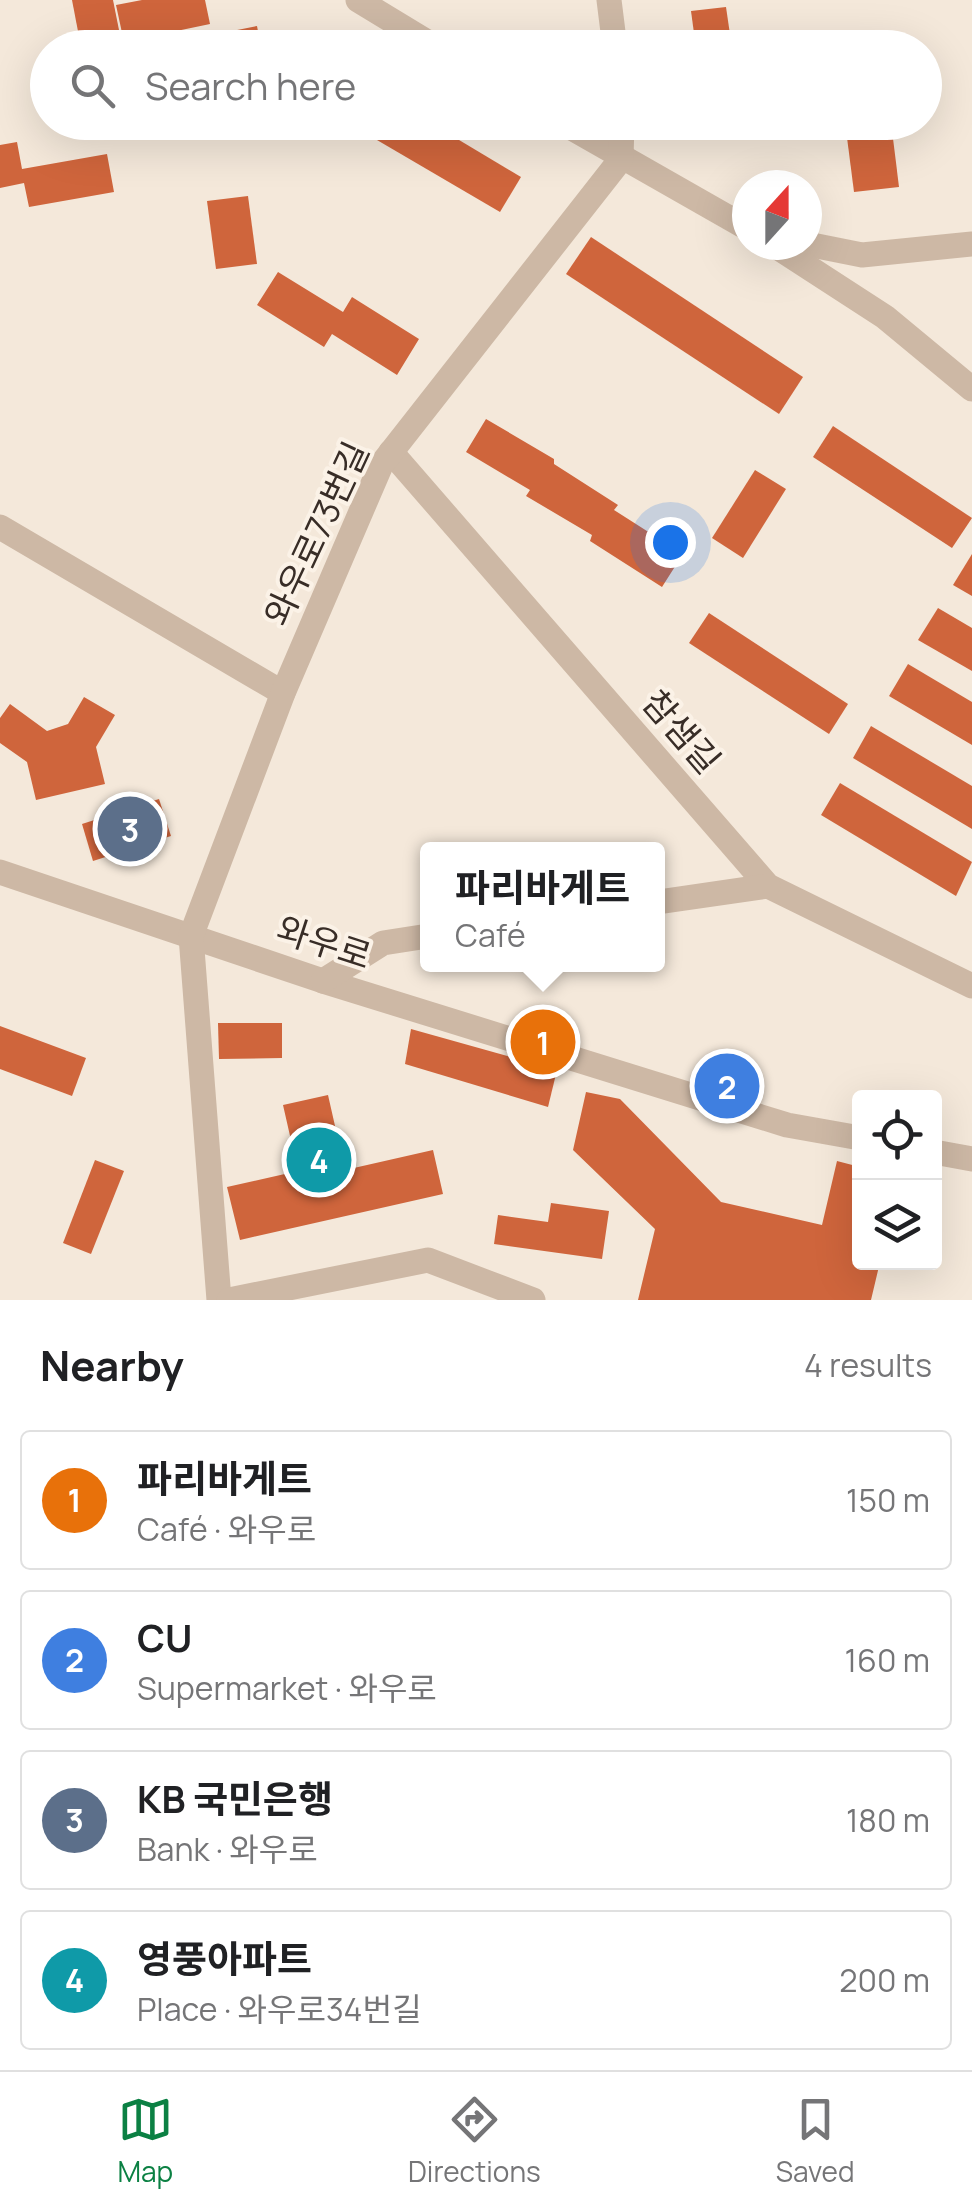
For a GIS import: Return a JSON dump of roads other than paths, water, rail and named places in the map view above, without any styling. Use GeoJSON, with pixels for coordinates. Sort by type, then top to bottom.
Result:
{"type":"FeatureCollection","features":[{"type":"Feature","properties":{"kind":"street"},"geometry":{"type":"LineString","coordinates":[[358,0],[407,30]]}},
{"type":"Feature","properties":{"kind":"street"},"geometry":{"type":"LineString","coordinates":[[609,0],[613,30]]}},
{"type":"Feature","properties":{"kind":"street"},"geometry":{"type":"LineString","coordinates":[[591,140],[732,220]]}},
{"type":"Feature","properties":{"kind":"street"},"geometry":{"type":"LineString","coordinates":[[621,158],[622,140]]}},
{"type":"Feature","properties":{"kind":"street","name":"와우로73번길"},"geometry":{"type":"LineString","coordinates":[[191,936],[284,694],[391,452],[621,158]]}},
{"type":"Feature","properties":{"kind":"street"},"geometry":{"type":"LineString","coordinates":[[822,247],[862,255],[972,244]]}},
{"type":"Feature","properties":{"kind":"street"},"geometry":{"type":"LineString","coordinates":[[797,260],[885,317],[972,389]]}},
{"type":"Feature","properties":{"kind":"street","name":"참샘길"},"geometry":{"type":"LineString","coordinates":[[391,452],[768,886],[972,986]]}},
{"type":"Feature","properties":{"kind":"street"},"geometry":{"type":"LineString","coordinates":[[0,528],[284,694]]}},
{"type":"Feature","properties":{"kind":"street","name":"와우로"},"geometry":{"type":"LineString","coordinates":[[0,872],[323,980],[787,1125],[852,1137]]}},
{"type":"Feature","properties":{"kind":"street"},"geometry":{"type":"LineString","coordinates":[[665,901],[768,886]]}},
{"type":"Feature","properties":{"kind":"street"},"geometry":{"type":"LineString","coordinates":[[191,936],[219,1300]]}},
{"type":"Feature","properties":{"kind":"street"},"geometry":{"type":"LineString","coordinates":[[323,980],[383,943],[420,937]]}},
{"type":"Feature","properties":{"kind":"street"},"geometry":{"type":"LineString","coordinates":[[942,1153],[972,1159]]}},
{"type":"Feature","properties":{"kind":"street"},"geometry":{"type":"LineString","coordinates":[[229,1300],[428,1260],[533,1300]]}},
{"type":"Feature","properties":{"kind":"place","name":"KB 국민은행"},"geometry":{"type":"Point","coordinates":[130,829]}},
{"type":"Feature","properties":{"kind":"place","name":"파리바게트"},"geometry":{"type":"Point","coordinates":[543,1042]}},
{"type":"Feature","properties":{"kind":"place","name":"CU"},"geometry":{"type":"Point","coordinates":[727,1086]}},
{"type":"Feature","properties":{"kind":"place","name":"영풍아파트"},"geometry":{"type":"Point","coordinates":[319,1160]}}]}
